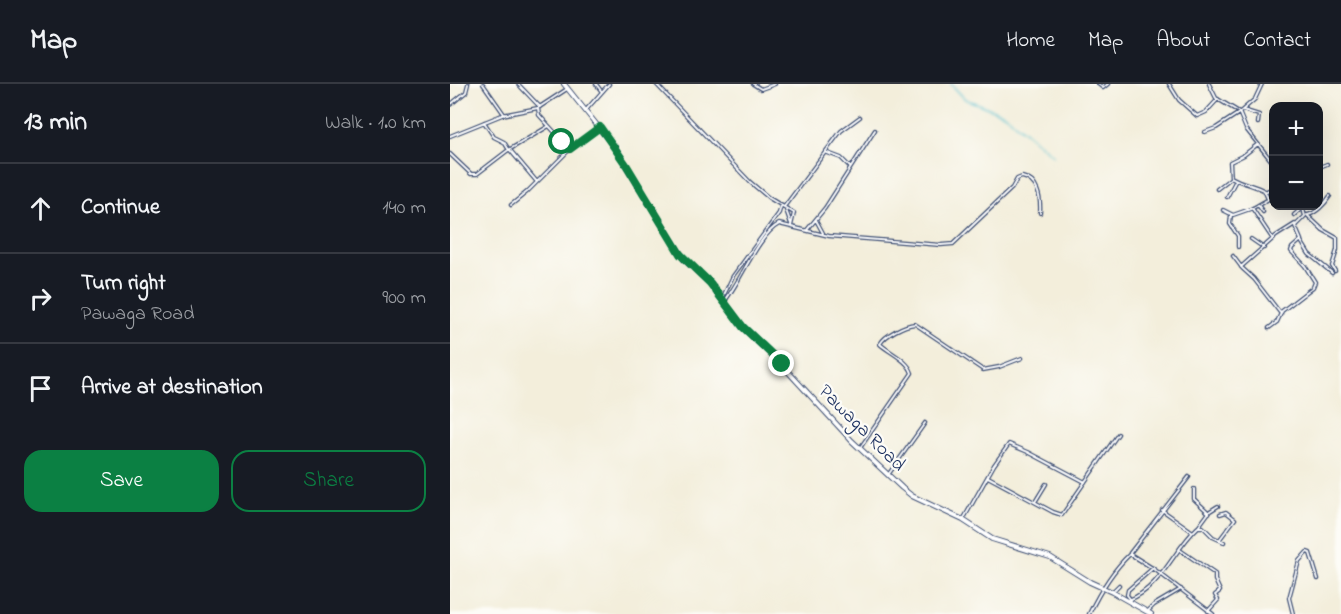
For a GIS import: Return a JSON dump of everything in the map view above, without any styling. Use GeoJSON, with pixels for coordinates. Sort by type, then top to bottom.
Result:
{"type":"FeatureCollection","features":[{"type":"Feature","properties":{"kind":"main road","name":"Pawaga Road"},"geometry":{"type":"LineString","coordinates":[[567,86],[627,166],[680,254],[710,283],[743,327],[782,364],[888,475],[912,496],[963,520],[992,539],[1040,553],[1057,561],[1090,582],[1130,600],[1147,613]]}},
{"type":"Feature","properties":{"kind":"street"},"geometry":{"type":"LineString","coordinates":[[450,105],[466,92],[468,84]]}},
{"type":"Feature","properties":{"kind":"street"},"geometry":{"type":"LineString","coordinates":[[483,84],[504,115]]}},
{"type":"Feature","properties":{"kind":"street"},"geometry":{"type":"LineString","coordinates":[[518,84],[539,108],[539,115],[570,149]]}},
{"type":"Feature","properties":{"kind":"street"},"geometry":{"type":"LineString","coordinates":[[596,84],[602,92]]}},
{"type":"Feature","properties":{"kind":"street"},"geometry":{"type":"LineString","coordinates":[[586,110],[609,84]]}},
{"type":"Feature","properties":{"kind":"street"},"geometry":{"type":"LineString","coordinates":[[656,84],[661,84]]}},
{"type":"Feature","properties":{"kind":"street"},"geometry":{"type":"LineString","coordinates":[[656,84],[743,176],[794,213],[791,225]]}},
{"type":"Feature","properties":{"kind":"street"},"geometry":{"type":"LineString","coordinates":[[753,84],[761,89],[775,84]]}},
{"type":"Feature","properties":{"kind":"street"},"geometry":{"type":"LineString","coordinates":[[1098,84],[1102,88],[1108,84]]}},
{"type":"Feature","properties":{"kind":"street"},"geometry":{"type":"LineString","coordinates":[[1169,84],[1179,100],[1197,116],[1206,112],[1218,99]]}},
{"type":"Feature","properties":{"kind":"street"},"geometry":{"type":"LineString","coordinates":[[1209,84],[1218,99],[1240,112],[1259,114],[1258,123]]}},
{"type":"Feature","properties":{"kind":"street"},"geometry":{"type":"LineString","coordinates":[[1255,84],[1259,90]]}},
{"type":"Feature","properties":{"kind":"street"},"geometry":{"type":"LineString","coordinates":[[1205,132],[1218,127],[1240,112],[1253,101],[1262,84]]}},
{"type":"Feature","properties":{"kind":"street"},"geometry":{"type":"LineString","coordinates":[[450,136],[504,115],[539,108],[567,86]]}},
{"type":"Feature","properties":{"kind":"street"},"geometry":{"type":"LineString","coordinates":[[1240,112],[1246,129],[1269,158]]}},
{"type":"Feature","properties":{"kind":"street"},"geometry":{"type":"LineString","coordinates":[[723,301],[734,276],[783,207],[841,131],[860,117]]}},
{"type":"Feature","properties":{"kind":"street"},"geometry":{"type":"LineString","coordinates":[[484,122],[494,137],[504,142],[537,182]]}},
{"type":"Feature","properties":{"kind":"street"},"geometry":{"type":"LineString","coordinates":[[450,154],[471,174],[475,175],[509,150],[549,126]]}},
{"type":"Feature","properties":{"kind":"street"},"geometry":{"type":"LineString","coordinates":[[511,205],[570,149],[600,127]]}},
{"type":"Feature","properties":{"kind":"street"},"geometry":{"type":"LineString","coordinates":[[807,230],[874,130]]}},
{"type":"Feature","properties":{"kind":"street"},"geometry":{"type":"LineString","coordinates":[[1223,210],[1231,214],[1252,208],[1268,199],[1265,191],[1256,186],[1248,186],[1232,177],[1230,162],[1245,155],[1258,144]]}},
{"type":"Feature","properties":{"kind":"street"},"geometry":{"type":"LineString","coordinates":[[825,152],[841,158],[850,167]]}},
{"type":"Feature","properties":{"kind":"street"},"geometry":{"type":"LineString","coordinates":[[1323,166],[1328,164]]}},
{"type":"Feature","properties":{"kind":"street"},"geometry":{"type":"LineString","coordinates":[[723,301],[771,229],[779,224],[791,225],[825,235],[931,244],[953,243],[1012,188],[1017,179],[1022,177],[1029,179],[1037,190],[1040,213]]}},
{"type":"Feature","properties":{"kind":"street"},"geometry":{"type":"LineString","coordinates":[[1217,189],[1232,177]]}},
{"type":"Feature","properties":{"kind":"street"},"geometry":{"type":"LineString","coordinates":[[1227,197],[1236,180]]}},
{"type":"Feature","properties":{"kind":"street"},"geometry":{"type":"LineString","coordinates":[[1265,191],[1269,189]]}},
{"type":"Feature","properties":{"kind":"street"},"geometry":{"type":"LineString","coordinates":[[1241,267],[1306,214],[1313,213],[1330,196]]}},
{"type":"Feature","properties":{"kind":"street"},"geometry":{"type":"LineString","coordinates":[[1258,205],[1263,212]]}},
{"type":"Feature","properties":{"kind":"street"},"geometry":{"type":"LineString","coordinates":[[783,207],[791,225]]}},
{"type":"Feature","properties":{"kind":"street"},"geometry":{"type":"LineString","coordinates":[[1252,208],[1273,239]]}},
{"type":"Feature","properties":{"kind":"street"},"geometry":{"type":"LineString","coordinates":[[1294,216],[1299,210]]}},
{"type":"Feature","properties":{"kind":"street"},"geometry":{"type":"LineString","coordinates":[[1295,224],[1309,254],[1334,272],[1332,266],[1337,250],[1337,238],[1323,230],[1304,210]]}},
{"type":"Feature","properties":{"kind":"street"},"geometry":{"type":"LineString","coordinates":[[1231,214],[1230,224],[1238,236],[1238,247]]}},
{"type":"Feature","properties":{"kind":"street"},"geometry":{"type":"LineString","coordinates":[[816,219],[825,235]]}},
{"type":"Feature","properties":{"kind":"street"},"geometry":{"type":"LineString","coordinates":[[1251,239],[1264,248]]}},
{"type":"Feature","properties":{"kind":"street"},"geometry":{"type":"LineString","coordinates":[[1269,328],[1316,282],[1291,251],[1301,241]]}},
{"type":"Feature","properties":{"kind":"street"},"geometry":{"type":"LineString","coordinates":[[1233,256],[1281,314]]}},
{"type":"Feature","properties":{"kind":"street"},"geometry":{"type":"LineString","coordinates":[[860,448],[912,373],[906,364],[880,344],[894,332],[915,324],[981,369],[999,368],[1022,358]]}},
{"type":"Feature","properties":{"kind":"street"},"geometry":{"type":"LineString","coordinates":[[888,475],[925,423]]}},
{"type":"Feature","properties":{"kind":"street"},"geometry":{"type":"LineString","coordinates":[[988,477],[1056,514],[1062,514],[1118,434]]}},
{"type":"Feature","properties":{"kind":"street"},"geometry":{"type":"LineString","coordinates":[[963,520],[1010,444],[1085,483]]}},
{"type":"Feature","properties":{"kind":"street"},"geometry":{"type":"LineString","coordinates":[[1089,614],[1107,582],[1189,477]]}},
{"type":"Feature","properties":{"kind":"street"},"geometry":{"type":"LineString","coordinates":[[1035,502],[1046,484]]}},
{"type":"Feature","properties":{"kind":"street"},"geometry":{"type":"LineString","coordinates":[[1194,489],[1194,499],[1209,513]]}},
{"type":"Feature","properties":{"kind":"street"},"geometry":{"type":"LineString","coordinates":[[1153,568],[1128,590],[1127,595],[1130,600],[1150,587],[1193,532],[1218,506]]}},
{"type":"Feature","properties":{"kind":"street"},"geometry":{"type":"LineString","coordinates":[[1162,510],[1193,532]]}},
{"type":"Feature","properties":{"kind":"street"},"geometry":{"type":"LineString","coordinates":[[1199,526],[1222,541],[1235,519],[1228,513],[1220,514]]}},
{"type":"Feature","properties":{"kind":"street"},"geometry":{"type":"LineString","coordinates":[[1179,550],[1215,574],[1220,591],[1215,595],[1218,600],[1208,612]]}},
{"type":"Feature","properties":{"kind":"street"},"geometry":{"type":"LineString","coordinates":[[1293,614],[1289,598],[1299,561],[1308,552],[1318,579]]}},
{"type":"Feature","properties":{"kind":"street"},"geometry":{"type":"LineString","coordinates":[[1130,554],[1153,568],[1213,614]]}},
{"type":"Feature","properties":{"kind":"street"},"geometry":{"type":"LineString","coordinates":[[1112,592],[1119,585]]}},
{"type":"Feature","properties":{"kind":"street"},"geometry":{"type":"LineString","coordinates":[[1147,613],[1154,605],[1181,590]]}},
{"type":"Feature","properties":{"kind":"waterway"},"geometry":{"type":"LineString","coordinates":[[951,84],[965,99],[1004,114],[1054,156]]}},
{"type":"Feature","properties":{"kind":"route"},"geometry":{"type":"LineString","coordinates":[[562,142],[570,149],[600,127],[627,166],[683,258],[710,283],[743,327],[782,364]]}}]}
